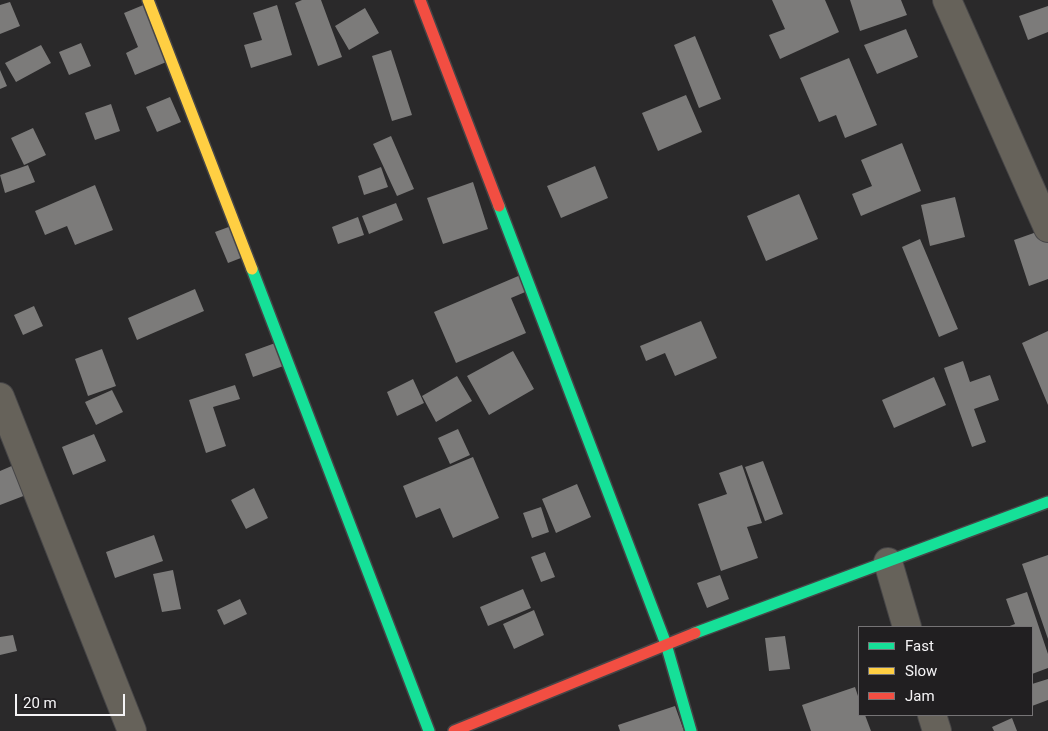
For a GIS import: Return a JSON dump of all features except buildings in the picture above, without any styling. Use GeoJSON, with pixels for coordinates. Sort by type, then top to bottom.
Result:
{"type":"FeatureCollection","features":[{"type":"Feature","properties":{"kind":"street"},"geometry":{"type":"LineString","coordinates":[[148,0],[429,731]]}},
{"type":"Feature","properties":{"kind":"street"},"geometry":{"type":"LineString","coordinates":[[420,0],[666,644],[691,731]]}},
{"type":"Feature","properties":{"kind":"street"},"geometry":{"type":"LineString","coordinates":[[947,0],[1048,228]]}},
{"type":"Feature","properties":{"kind":"street"},"geometry":{"type":"LineString","coordinates":[[0,397],[132,731]]}},
{"type":"Feature","properties":{"kind":"street"},"geometry":{"type":"LineString","coordinates":[[454,731],[666,644],[1048,502]]}},
{"type":"Feature","properties":{"kind":"street"},"geometry":{"type":"LineString","coordinates":[[888,562],[907,626]]}},
{"type":"Feature","properties":{"kind":"street"},"geometry":{"type":"LineString","coordinates":[[932,716],[937,731]]}},
{"type":"Feature","properties":{"kind":"traffic: fast"},"geometry":{"type":"LineString","coordinates":[[499,206],[666,644],[691,731]]}},
{"type":"Feature","properties":{"kind":"traffic: fast"},"geometry":{"type":"LineString","coordinates":[[252,269],[429,731]]}},
{"type":"Feature","properties":{"kind":"traffic: fast"},"geometry":{"type":"LineString","coordinates":[[695,633],[1048,502]]}},
{"type":"Feature","properties":{"kind":"traffic: slow"},"geometry":{"type":"LineString","coordinates":[[148,0],[252,269]]}},
{"type":"Feature","properties":{"kind":"traffic: jam"},"geometry":{"type":"LineString","coordinates":[[420,0],[499,206]]}},
{"type":"Feature","properties":{"kind":"traffic: jam"},"geometry":{"type":"LineString","coordinates":[[454,731],[695,633]]}}]}
